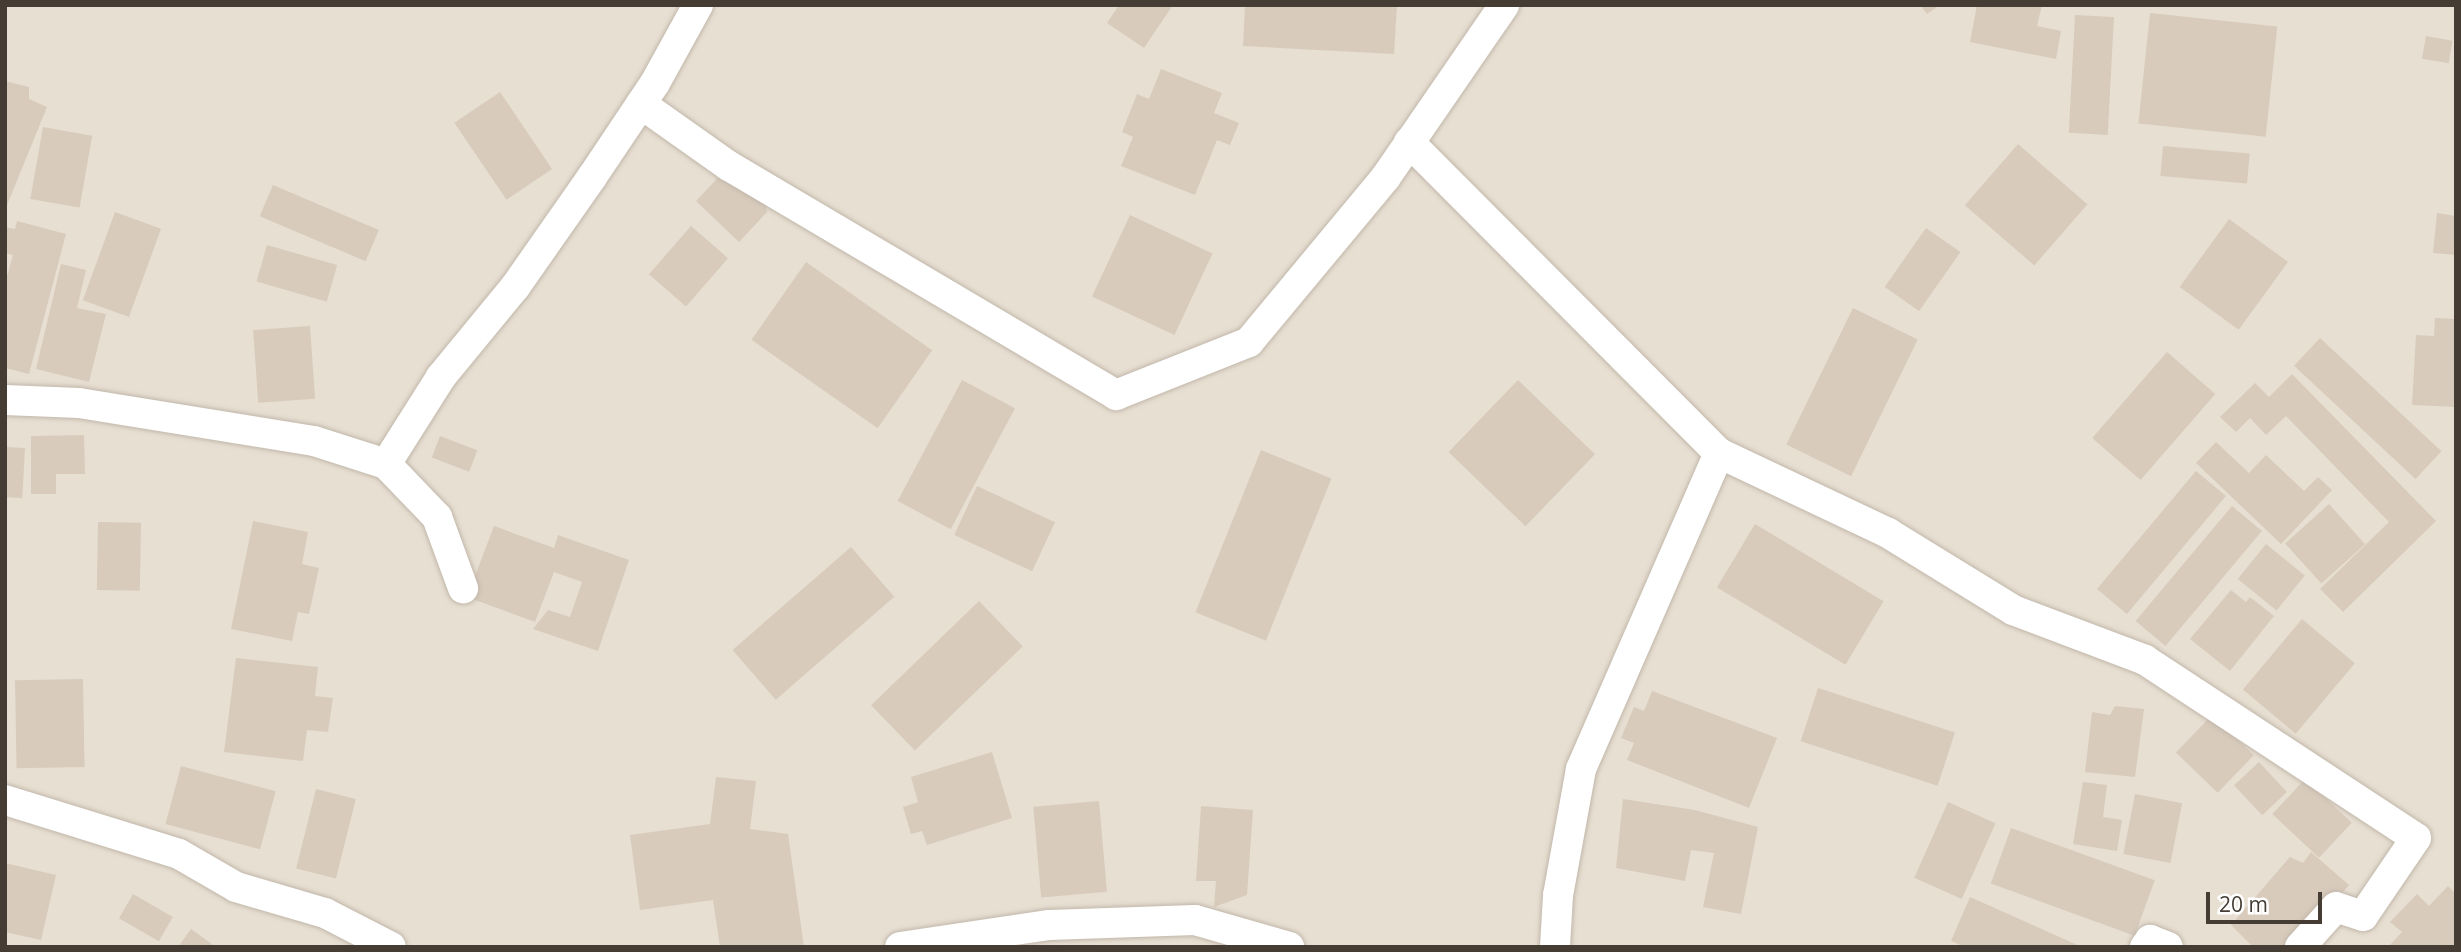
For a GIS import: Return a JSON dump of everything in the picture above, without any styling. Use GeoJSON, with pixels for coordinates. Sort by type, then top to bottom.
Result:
{"type":"FeatureCollection","features":[{"type":"Feature","properties":{"kind":"street"},"geometry":{"type":"LineString","coordinates":[[386,464],[441,377],[515,288],[641,104],[698,5]]}},
{"type":"Feature","properties":{"kind":"street"},"geometry":{"type":"LineString","coordinates":[[641,104],[729,166],[1116,394],[1250,342],[1386,177],[1504,5]]}},
{"type":"Feature","properties":{"kind":"street"},"geometry":{"type":"LineString","coordinates":[[1409,142],[1719,453],[1888,533],[2013,610],[2145,660],[2416,838],[2363,916],[2336,908],[2300,947]]}},
{"type":"Feature","properties":{"kind":"street"},"geometry":{"type":"LineString","coordinates":[[5,400],[79,403],[301,439],[386,464],[437,517],[463,587]]}},
{"type":"Feature","properties":{"kind":"street"},"geometry":{"type":"LineString","coordinates":[[1555,947],[1558,895],[1581,769],[1719,453]]}},
{"type":"Feature","properties":{"kind":"street"},"geometry":{"type":"LineString","coordinates":[[5,800],[179,854],[236,887],[325,913],[391,947]]}},
{"type":"Feature","properties":{"kind":"street"},"geometry":{"type":"LineString","coordinates":[[900,947],[1049,925],[1195,920],[1289,947]]}},
{"type":"Feature","properties":{"kind":"street"},"geometry":{"type":"LineString","coordinates":[[2145,947],[2150,940],[2168,947]]}},
{"type":"Feature","properties":{"kind":"shaded area"},"geometry":{"type":"Polygon","coordinates":[[[5,5],[2456,5],[2456,947],[5,947],[5,5]]]}},
{"type":"Feature","properties":{"kind":"building"},"geometry":{"type":"Polygon","coordinates":[[[1119,5],[1173,5],[1144,48],[1107,23],[1119,5]]]}},
{"type":"Feature","properties":{"kind":"building"},"geometry":{"type":"Polygon","coordinates":[[[1245,5],[1397,5],[1394,54],[1243,46],[1245,5]]]}},
{"type":"Feature","properties":{"kind":"building"},"geometry":{"type":"Polygon","coordinates":[[[1920,5],[1940,5],[1927,14],[1920,5]]]}},
{"type":"Feature","properties":{"kind":"building"},"geometry":{"type":"Polygon","coordinates":[[[1977,5],[2042,5],[2037,26],[2061,31],[2056,59],[1970,42],[1977,5]]]}},
{"type":"Feature","properties":{"kind":"building"},"geometry":{"type":"Polygon","coordinates":[[[2150,13],[2277,26],[2266,137],[2138,123],[2150,13]]]}},
{"type":"Feature","properties":{"kind":"building"},"geometry":{"type":"Polygon","coordinates":[[[2075,15],[2114,17],[2108,135],[2069,133],[2075,15]]]}},
{"type":"Feature","properties":{"kind":"building"},"geometry":{"type":"Polygon","coordinates":[[[2426,36],[2453,41],[2449,63],[2422,59],[2426,36]]]}},
{"type":"Feature","properties":{"kind":"building"},"geometry":{"type":"Polygon","coordinates":[[[1161,69],[1222,93],[1214,113],[1239,123],[1230,145],[1217,140],[1195,195],[1121,166],[1133,137],[1122,132],[1137,94],[1149,99],[1161,69]]]}},
{"type":"Feature","properties":{"kind":"building"},"geometry":{"type":"Polygon","coordinates":[[[5,81],[29,87],[29,99],[47,107],[5,210],[5,81]]]}},
{"type":"Feature","properties":{"kind":"building"},"geometry":{"type":"Polygon","coordinates":[[[500,92],[552,169],[506,200],[454,123],[500,92]]]}},
{"type":"Feature","properties":{"kind":"building"},"geometry":{"type":"Polygon","coordinates":[[[43,127],[92,136],[80,208],[30,199],[43,127]]]}},
{"type":"Feature","properties":{"kind":"building"},"geometry":{"type":"Polygon","coordinates":[[[2018,144],[2087,204],[2034,265],[1965,205],[2018,144]]]}},
{"type":"Feature","properties":{"kind":"building"},"geometry":{"type":"Polygon","coordinates":[[[2163,146],[2250,154],[2247,183],[2160,176],[2163,146]]]}},
{"type":"Feature","properties":{"kind":"building"},"geometry":{"type":"Polygon","coordinates":[[[729,166],[765,200],[767,212],[739,242],[696,201],[729,166]]]}},
{"type":"Feature","properties":{"kind":"building"},"geometry":{"type":"Polygon","coordinates":[[[273,185],[379,230],[366,261],[260,216],[273,185]]]}},
{"type":"Feature","properties":{"kind":"building"},"geometry":{"type":"Polygon","coordinates":[[[115,212],[161,229],[129,317],[83,300],[115,212]]]}},
{"type":"Feature","properties":{"kind":"building"},"geometry":{"type":"Polygon","coordinates":[[[2437,213],[2456,216],[2456,255],[2433,253],[2437,213]]]}},
{"type":"Feature","properties":{"kind":"building"},"geometry":{"type":"Polygon","coordinates":[[[1130,215],[1212,253],[1174,335],[1092,297],[1130,215]]]}},
{"type":"Feature","properties":{"kind":"building"},"geometry":{"type":"Polygon","coordinates":[[[2229,219],[2288,262],[2239,330],[2180,287],[2229,219]]]}},
{"type":"Feature","properties":{"kind":"building"},"geometry":{"type":"Polygon","coordinates":[[[17,221],[66,234],[29,374],[5,368],[5,283],[13,255],[5,253],[5,227],[15,229],[17,221]]]}},
{"type":"Feature","properties":{"kind":"building"},"geometry":{"type":"Polygon","coordinates":[[[691,226],[728,258],[686,306],[649,274],[691,226]]]}},
{"type":"Feature","properties":{"kind":"building"},"geometry":{"type":"Polygon","coordinates":[[[1926,228],[1960,252],[1919,311],[1885,287],[1926,228]]]}},
{"type":"Feature","properties":{"kind":"building"},"geometry":{"type":"Polygon","coordinates":[[[267,245],[337,265],[327,302],[257,282],[267,245]]]}},
{"type":"Feature","properties":{"kind":"building"},"geometry":{"type":"Polygon","coordinates":[[[806,262],[932,350],[878,428],[752,340],[806,262]]]}},
{"type":"Feature","properties":{"kind":"building"},"geometry":{"type":"Polygon","coordinates":[[[61,264],[86,270],[77,308],[106,314],[89,382],[36,369],[61,264]]]}},
{"type":"Feature","properties":{"kind":"building"},"geometry":{"type":"Polygon","coordinates":[[[1853,308],[1918,340],[1851,476],[1786,445],[1853,308]]]}},
{"type":"Feature","properties":{"kind":"building"},"geometry":{"type":"Polygon","coordinates":[[[2435,318],[2456,319],[2456,407],[2412,405],[2416,335],[2434,336],[2435,318]]]}},
{"type":"Feature","properties":{"kind":"building"},"geometry":{"type":"Polygon","coordinates":[[[310,326],[315,399],[258,403],[253,330],[310,326]]]}},
{"type":"Feature","properties":{"kind":"building"},"geometry":{"type":"Polygon","coordinates":[[[2320,338],[2441,451],[2415,479],[2294,366],[2320,338]]]}},
{"type":"Feature","properties":{"kind":"building"},"geometry":{"type":"Polygon","coordinates":[[[2167,352],[2215,394],[2141,480],[2092,438],[2167,352]]]}},
{"type":"Feature","properties":{"kind":"building"},"geometry":{"type":"Polygon","coordinates":[[[2292,374],[2436,521],[2343,612],[2320,589],[2389,522],[2286,416],[2266,435],[2250,418],[2236,432],[2220,417],[2255,383],[2269,397],[2292,374]]]}},
{"type":"Feature","properties":{"kind":"building"},"geometry":{"type":"Polygon","coordinates":[[[962,380],[1015,408],[951,529],[898,501],[962,380]]]}},
{"type":"Feature","properties":{"kind":"building"},"geometry":{"type":"Polygon","coordinates":[[[1518,380],[1595,454],[1526,526],[1449,452],[1518,380]]]}},
{"type":"Feature","properties":{"kind":"building"},"geometry":{"type":"Polygon","coordinates":[[[84,435],[85,474],[56,474],[56,494],[31,494],[31,436],[84,435]]]}},
{"type":"Feature","properties":{"kind":"building"},"geometry":{"type":"Polygon","coordinates":[[[440,436],[477,450],[469,472],[432,457],[440,436]]]}},
{"type":"Feature","properties":{"kind":"building"},"geometry":{"type":"Polygon","coordinates":[[[2216,442],[2249,473],[2266,455],[2304,491],[2318,477],[2332,490],[2281,544],[2196,463],[2216,442]]]}},
{"type":"Feature","properties":{"kind":"building"},"geometry":{"type":"Polygon","coordinates":[[[5,447],[25,448],[22,498],[5,497],[5,447]]]}},
{"type":"Feature","properties":{"kind":"building"},"geometry":{"type":"Polygon","coordinates":[[[1261,450],[1331,478],[1266,641],[1195,612],[1261,450]]]}},
{"type":"Feature","properties":{"kind":"building"},"geometry":{"type":"Polygon","coordinates":[[[2196,471],[2226,496],[2127,614],[2097,589],[2196,471]]]}},
{"type":"Feature","properties":{"kind":"building"},"geometry":{"type":"Polygon","coordinates":[[[977,486],[1055,522],[1032,571],[954,535],[977,486]]]}},
{"type":"Feature","properties":{"kind":"building"},"geometry":{"type":"Polygon","coordinates":[[[2329,504],[2365,544],[2321,584],[2285,543],[2329,504]]]}},
{"type":"Feature","properties":{"kind":"building"},"geometry":{"type":"Polygon","coordinates":[[[2232,506],[2262,531],[2165,646],[2136,621],[2232,506]]]}},
{"type":"Feature","properties":{"kind":"building"},"geometry":{"type":"Polygon","coordinates":[[[253,521],[308,532],[302,564],[319,568],[309,614],[298,612],[292,641],[231,629],[253,521]]]}},
{"type":"Feature","properties":{"kind":"building"},"geometry":{"type":"Polygon","coordinates":[[[98,522],[141,523],[140,591],[97,590],[98,522]]]}},
{"type":"Feature","properties":{"kind":"building"},"geometry":{"type":"Polygon","coordinates":[[[1755,524],[1884,601],[1845,665],[1717,587],[1755,524]]]}},
{"type":"Feature","properties":{"kind":"building"},"geometry":{"type":"Polygon","coordinates":[[[494,526],[554,548],[558,535],[629,560],[598,651],[533,629],[548,610],[570,617],[582,582],[554,572],[535,622],[467,597],[494,526]]]}},
{"type":"Feature","properties":{"kind":"building"},"geometry":{"type":"Polygon","coordinates":[[[2266,544],[2305,575],[2277,610],[2238,579],[2266,544]]]}},
{"type":"Feature","properties":{"kind":"building"},"geometry":{"type":"Polygon","coordinates":[[[851,547],[894,597],[776,700],[733,650],[851,547]]]}},
{"type":"Feature","properties":{"kind":"building"},"geometry":{"type":"Polygon","coordinates":[[[2231,590],[2246,602],[2250,597],[2274,616],[2230,671],[2190,639],[2231,590]]]}},
{"type":"Feature","properties":{"kind":"building"},"geometry":{"type":"Polygon","coordinates":[[[979,601],[1023,646],[915,751],[871,705],[979,601]]]}},
{"type":"Feature","properties":{"kind":"building"},"geometry":{"type":"Polygon","coordinates":[[[2302,619],[2355,663],[2296,734],[2243,689],[2302,619]]]}},
{"type":"Feature","properties":{"kind":"building"},"geometry":{"type":"Polygon","coordinates":[[[236,658],[318,667],[315,696],[333,698],[328,732],[307,730],[303,761],[224,752],[236,658]]]}},
{"type":"Feature","properties":{"kind":"building"},"geometry":{"type":"Polygon","coordinates":[[[83,679],[85,767],[17,768],[15,680],[83,679]]]}},
{"type":"Feature","properties":{"kind":"building"},"geometry":{"type":"Polygon","coordinates":[[[1818,688],[1955,732],[1938,786],[1801,741],[1818,688]]]}},
{"type":"Feature","properties":{"kind":"building"},"geometry":{"type":"Polygon","coordinates":[[[1652,691],[1777,738],[1749,808],[1627,760],[1634,743],[1621,738],[1634,707],[1644,711],[1652,691]]]}},
{"type":"Feature","properties":{"kind":"building"},"geometry":{"type":"Polygon","coordinates":[[[2115,706],[2144,709],[2135,777],[2085,772],[2092,712],[2110,715],[2115,706]]]}},
{"type":"Feature","properties":{"kind":"building"},"geometry":{"type":"Polygon","coordinates":[[[2212,715],[2254,755],[2218,793],[2176,752],[2212,715]]]}},
{"type":"Feature","properties":{"kind":"building"},"geometry":{"type":"Polygon","coordinates":[[[992,752],[1012,818],[927,845],[922,831],[911,834],[903,807],[918,802],[911,777],[992,752]]]}},
{"type":"Feature","properties":{"kind":"building"},"geometry":{"type":"Polygon","coordinates":[[[2259,762],[2287,792],[2262,815],[2234,785],[2259,762]]]}},
{"type":"Feature","properties":{"kind":"building"},"geometry":{"type":"Polygon","coordinates":[[[181,766],[276,791],[260,849],[165,824],[181,766]]]}},
{"type":"Feature","properties":{"kind":"building"},"geometry":{"type":"Polygon","coordinates":[[[716,777],[756,781],[750,829],[788,834],[804,947],[720,947],[713,900],[640,910],[630,835],[710,824],[716,777]]]}},
{"type":"Feature","properties":{"kind":"building"},"geometry":{"type":"Polygon","coordinates":[[[2305,779],[2352,823],[2319,858],[2272,814],[2305,779]]]}},
{"type":"Feature","properties":{"kind":"building"},"geometry":{"type":"Polygon","coordinates":[[[2083,782],[2107,785],[2103,817],[2122,820],[2117,851],[2073,844],[2083,782]]]}},
{"type":"Feature","properties":{"kind":"building"},"geometry":{"type":"Polygon","coordinates":[[[316,789],[356,799],[336,878],[296,869],[316,789]]]}},
{"type":"Feature","properties":{"kind":"building"},"geometry":{"type":"Polygon","coordinates":[[[2135,794],[2182,803],[2170,863],[2123,854],[2135,794]]]}},
{"type":"Feature","properties":{"kind":"building"},"geometry":{"type":"Polygon","coordinates":[[[1623,799],[1695,810],[1758,827],[1741,914],[1703,907],[1714,853],[1691,850],[1685,881],[1616,868],[1623,799]]]}},
{"type":"Feature","properties":{"kind":"building"},"geometry":{"type":"Polygon","coordinates":[[[1099,801],[1107,892],[1041,897],[1033,807],[1099,801]]]}},
{"type":"Feature","properties":{"kind":"building"},"geometry":{"type":"Polygon","coordinates":[[[1948,802],[1996,823],[1962,899],[1914,878],[1948,802]]]}},
{"type":"Feature","properties":{"kind":"building"},"geometry":{"type":"Polygon","coordinates":[[[1201,806],[1253,810],[1247,895],[1214,907],[1216,881],[1196,881],[1201,806]]]}},
{"type":"Feature","properties":{"kind":"building"},"geometry":{"type":"Polygon","coordinates":[[[2011,828],[2155,880],[2135,936],[1991,883],[2011,828]]]}},
{"type":"Feature","properties":{"kind":"building"},"geometry":{"type":"Polygon","coordinates":[[[2311,852],[2349,885],[2296,947],[2253,947],[2231,925],[2290,857],[2303,863],[2311,852]]]}},
{"type":"Feature","properties":{"kind":"building"},"geometry":{"type":"Polygon","coordinates":[[[5,863],[56,875],[41,940],[5,932],[5,863]]]}},
{"type":"Feature","properties":{"kind":"building"},"geometry":{"type":"Polygon","coordinates":[[[2448,886],[2456,894],[2456,947],[2388,947],[2402,932],[2390,922],[2417,894],[2429,906],[2448,886]]]}},
{"type":"Feature","properties":{"kind":"building"},"geometry":{"type":"Polygon","coordinates":[[[133,894],[173,917],[159,941],[119,918],[133,894]]]}},
{"type":"Feature","properties":{"kind":"building"},"geometry":{"type":"Polygon","coordinates":[[[1970,897],[2082,947],[1965,947],[1951,941],[1970,897]]]}},
{"type":"Feature","properties":{"kind":"building"},"geometry":{"type":"Polygon","coordinates":[[[191,929],[216,947],[178,947],[191,929]]]}}]}
